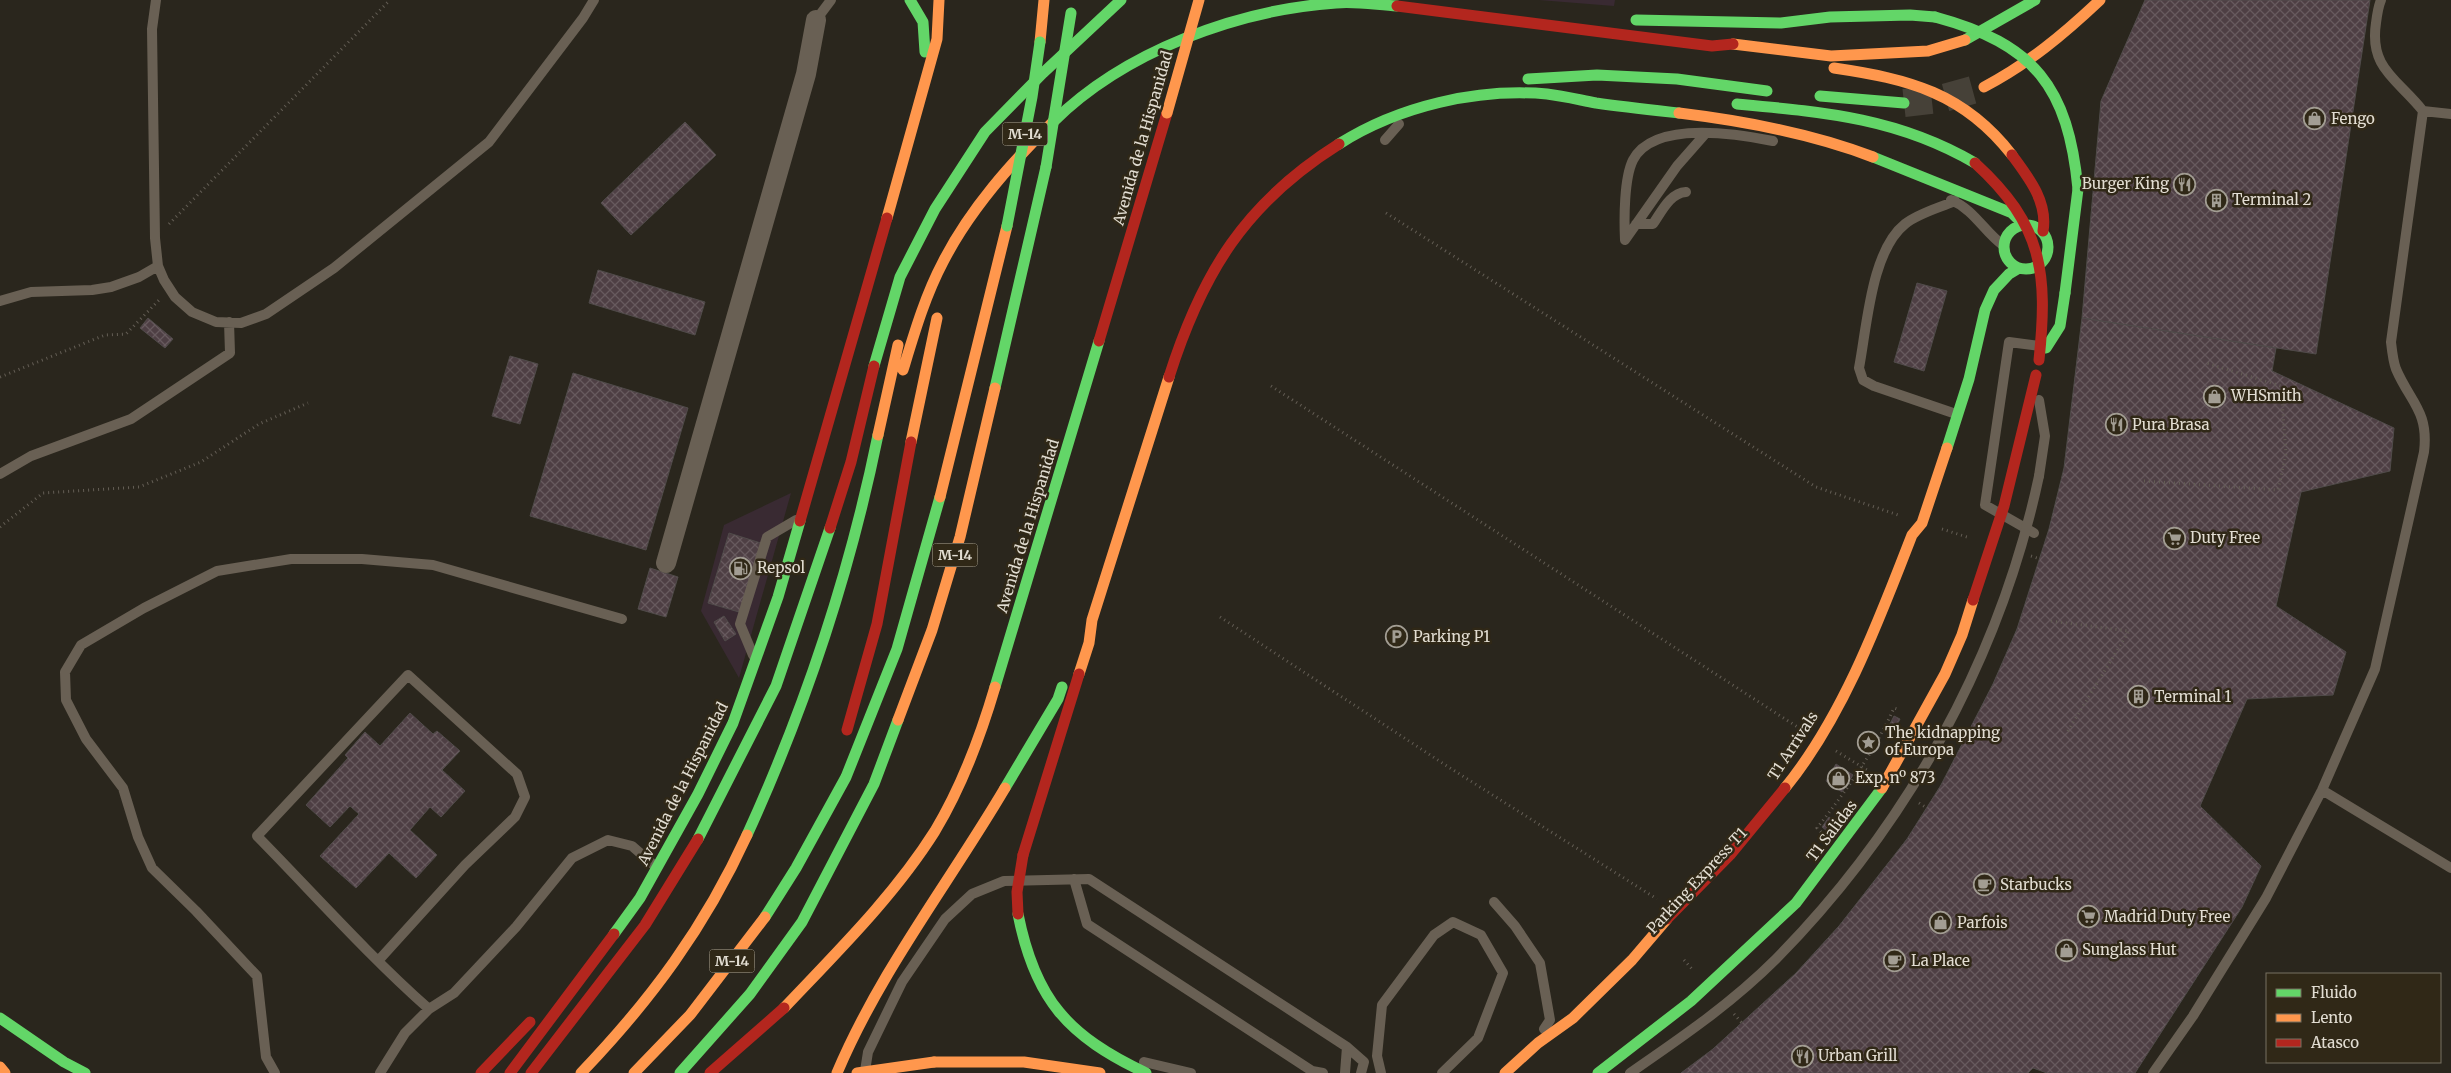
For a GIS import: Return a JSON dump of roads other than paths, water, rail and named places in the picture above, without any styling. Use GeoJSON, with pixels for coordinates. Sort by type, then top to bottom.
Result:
{"type":"FeatureCollection","features":[{"type":"Feature","properties":{"kind":"main road","name":"Avenida de la Hispanidad"},"geometry":{"type":"LineString","coordinates":[[910,0],[923,22],[927,78]]}},
{"type":"Feature","properties":{"kind":"main road","name":"Avenida de la Hispanidad"},"geometry":{"type":"LineString","coordinates":[[510,1073],[640,898],[658,868],[733,723],[778,597],[927,78],[938,39],[939,0]]}},
{"type":"Feature","properties":{"kind":"main road","name":"M-14"},"geometry":{"type":"LineString","coordinates":[[634,1073],[690,1015],[764,919],[814,836],[846,777],[897,649],[932,532],[1007,226],[1032,97],[1044,0]]}},
{"type":"Feature","properties":{"kind":"main road","name":"M-14"},"geometry":{"type":"LineString","coordinates":[[680,1073],[750,994],[802,922],[874,784],[932,630],[960,537],[1046,167],[1072,0]]}},
{"type":"Feature","properties":{"kind":"main road"},"geometry":{"type":"LineString","coordinates":[[530,1073],[655,908],[707,825],[776,686],[814,581],[848,471],[869,384],[900,277],[935,209],[984,132],[1043,73],[1121,0]]}},
{"type":"Feature","properties":{"kind":"main road","name":"Avenida de la Hispanidad"},"geometry":{"type":"LineString","coordinates":[[710,1073],[784,1008],[869,918],[926,842],[957,789],[980,739],[1199,0]]}},
{"type":"Feature","properties":{"kind":"main road"},"geometry":{"type":"LineString","coordinates":[[581,1073],[644,1004],[679,958],[721,888],[750,832],[794,724],[823,640],[876,452],[914,336],[938,273],[974,213],[1006,169],[1043,130],[1084,94],[1121,69],[1177,40],[1285,5],[1391,3],[1712,46],[1735,44],[1831,56],[1928,51],[1961,42],[2035,0]]}},
{"type":"Feature","properties":{"kind":"main road"},"geometry":{"type":"LineString","coordinates":[[1984,87],[2016,71],[2056,41],[2100,0]]}},
{"type":"Feature","properties":{"kind":"main road"},"geometry":{"type":"LineString","coordinates":[[1622,19],[1781,23],[1830,17],[1910,15],[1935,17],[1982,30],[2019,53],[2036,69],[2051,88],[2070,126],[2075,153],[2078,189],[2060,326],[2039,360]]}},
{"type":"Feature","properties":{"kind":"main road"},"geometry":{"type":"LineString","coordinates":[[1557,25],[1604,19]]}},
{"type":"Feature","properties":{"kind":"main road"},"geometry":{"type":"LineString","coordinates":[[1712,46],[1733,55],[1907,80],[1934,90],[1964,107],[2009,151],[2032,183],[2045,213],[2043,231],[2049,243],[2048,255],[2039,266],[2032,269],[2019,268],[2010,262],[2005,255],[2004,246],[2011,230],[2023,224]]}},
{"type":"Feature","properties":{"kind":"main road"},"geometry":{"type":"LineString","coordinates":[[1498,94],[1528,79],[1597,75],[1677,79],[1775,92]]}},
{"type":"Feature","properties":{"kind":"main road"},"geometry":{"type":"LineString","coordinates":[[1146,1073],[1111,1056],[1068,1025],[1045,996],[1030,966],[1023,945],[1017,892],[1023,854],[1089,643],[1092,620],[1176,353],[1193,311],[1219,261],[1237,234],[1266,200],[1305,166],[1345,139],[1404,112],[1465,97],[1498,94],[1574,96],[1599,93],[1626,95]]}},
{"type":"Feature","properties":{"kind":"main road"},"geometry":{"type":"LineString","coordinates":[[1804,95],[1904,104]]}},
{"type":"Feature","properties":{"kind":"main road"},"geometry":{"type":"LineString","coordinates":[[1574,96],[1597,103],[1747,121],[1845,146],[1968,194],[2012,213],[2023,224],[2034,226],[2043,231]]}},
{"type":"Feature","properties":{"kind":"main road"},"geometry":{"type":"LineString","coordinates":[[1727,103],[1874,122],[1934,140],[1975,163],[2006,194],[2034,244],[2044,298],[2039,360]]}},
{"type":"Feature","properties":{"kind":"main road"},"geometry":{"type":"LineString","coordinates":[[920,264],[935,209]]}},
{"type":"Feature","properties":{"kind":"main road"},"geometry":{"type":"LineString","coordinates":[[951,273],[974,213]]}},
{"type":"Feature","properties":{"kind":"main road","name":"T1 Arrivals"},"geometry":{"type":"LineString","coordinates":[[1505,1073],[1538,1043],[1573,1018],[1632,960],[1656,931],[1730,855],[1823,743],[1884,607],[1912,535],[1922,523],[1976,350],[1985,310],[1994,290],[2009,274],[2019,268]]}},
{"type":"Feature","properties":{"kind":"main road"},"geometry":{"type":"LineString","coordinates":[[843,741],[869,656],[887,580],[925,365],[940,308]]}},
{"type":"Feature","properties":{"kind":"main road"},"geometry":{"type":"LineString","coordinates":[[876,452],[900,337]]}},
{"type":"Feature","properties":{"kind":"main road","name":"T1 Salidas"},"geometry":{"type":"LineString","coordinates":[[1598,1073],[1691,1001],[1796,903],[1864,815],[1885,784],[1948,668],[1962,635],[1994,538],[2039,360]]}},
{"type":"Feature","properties":{"kind":"main road"},"geometry":{"type":"LineString","coordinates":[[1909,576],[1923,539],[1922,523]]}},
{"type":"Feature","properties":{"kind":"main road"},"geometry":{"type":"LineString","coordinates":[[837,1073],[844,1056],[888,974],[1002,796],[1058,699],[1079,640],[1092,620]]}},
{"type":"Feature","properties":{"kind":"main road","name":"Parking Express T1"},"geometry":{"type":"LineString","coordinates":[[1754,844],[1823,743],[1874,659]]}},
{"type":"Feature","properties":{"kind":"main road"},"geometry":{"type":"LineString","coordinates":[[814,836],[828,782]]}},
{"type":"Feature","properties":{"kind":"main road","name":"Avenida de la Hispanidad"},"geometry":{"type":"LineString","coordinates":[[549,1001],[640,898]]}},
{"type":"Feature","properties":{"kind":"main road","name":"Parking Express T1"},"geometry":{"type":"LineString","coordinates":[[1632,960],[1650,952],[1676,927]]}},
{"type":"Feature","properties":{"kind":"main road"},"geometry":{"type":"LineString","coordinates":[[481,1073],[536,1016]]}},
{"type":"Feature","properties":{"kind":"main road"},"geometry":{"type":"LineString","coordinates":[[0,1018],[64,1062],[85,1073]]}},
{"type":"Feature","properties":{"kind":"main road"},"geometry":{"type":"LineString","coordinates":[[857,1073],[934,1062],[1024,1062],[1100,1073]]}},
{"type":"Feature","properties":{"kind":"main road"},"geometry":{"type":"LineString","coordinates":[[0,1067],[5,1073]]}},
{"type":"Feature","properties":{"kind":"street"},"geometry":{"type":"LineString","coordinates":[[666,563],[806,74],[816,20]]}},
{"type":"Feature","properties":{"kind":"lane"},"geometry":{"type":"LineString","coordinates":[[156,0],[152,29],[155,238],[158,266],[170,290],[192,312],[216,322],[240,323],[266,314],[334,268],[489,142],[584,18],[594,0]]}},
{"type":"Feature","properties":{"kind":"lane"},"geometry":{"type":"LineString","coordinates":[[816,20],[822,0]]}},
{"type":"Feature","properties":{"kind":"lane"},"geometry":{"type":"LineString","coordinates":[[816,20],[831,0]]}},
{"type":"Feature","properties":{"kind":"lane"},"geometry":{"type":"LineString","coordinates":[[2381,0],[2374,36],[2375,52],[2387,73],[2423,111],[2451,114]]}},
{"type":"Feature","properties":{"kind":"lane"},"geometry":{"type":"LineString","coordinates":[[2153,1073],[2193,1016],[2266,898],[2322,790],[2375,668],[2424,452],[2425,438],[2420,412],[2396,369],[2391,342],[2423,111]]}},
{"type":"Feature","properties":{"kind":"lane"},"geometry":{"type":"LineString","coordinates":[[1385,140],[1399,125],[1404,112]]}},
{"type":"Feature","properties":{"kind":"lane"},"geometry":{"type":"LineString","coordinates":[[1706,132],[1676,166],[1625,240],[1628,182],[1633,161],[1640,150],[1652,142],[1670,136],[1706,132],[1781,143]]}},
{"type":"Feature","properties":{"kind":"lane"},"geometry":{"type":"LineString","coordinates":[[1879,171],[1955,202],[1974,214],[1993,239],[2004,246]]}},
{"type":"Feature","properties":{"kind":"lane"},"geometry":{"type":"LineString","coordinates":[[1636,224],[1653,224],[1672,197],[1678,192],[1686,192]]}},
{"type":"Feature","properties":{"kind":"lane"},"geometry":{"type":"LineString","coordinates":[[1955,202],[1907,223],[1892,236],[1877,272],[1858,368],[1863,380],[1874,386],[1957,414]]}},
{"type":"Feature","properties":{"kind":"lane"},"geometry":{"type":"LineString","coordinates":[[0,301],[31,292],[92,290],[111,287],[139,277],[158,266]]}},
{"type":"Feature","properties":{"kind":"lane"},"geometry":{"type":"LineString","coordinates":[[0,474],[31,456],[131,419],[230,353],[228,322]]}},
{"type":"Feature","properties":{"kind":"lane"},"geometry":{"type":"LineString","coordinates":[[2034,533],[1985,506],[2010,342],[2061,349]]}},
{"type":"Feature","properties":{"kind":"lane"},"geometry":{"type":"LineString","coordinates":[[1630,1073],[1708,1019],[1775,960],[1818,913],[1860,862],[1890,822],[1920,776],[1974,676],[1996,623],[2029,523],[2044,436],[2036,375]]}},
{"type":"Feature","properties":{"kind":"lane"},"geometry":{"type":"LineString","coordinates":[[755,660],[740,624],[764,546],[767,537],[801,516]]}},
{"type":"Feature","properties":{"kind":"lane"},"geometry":{"type":"LineString","coordinates":[[275,1073],[266,1057],[257,976],[152,868],[138,837],[122,788],[86,739],[66,700],[65,672],[81,645],[144,608],[217,571],[290,559],[362,559],[433,565],[622,619]]}},
{"type":"Feature","properties":{"kind":"lane"},"geometry":{"type":"LineString","coordinates":[[378,961],[465,865],[514,817],[525,797],[517,774],[408,675],[257,836],[378,961],[429,1009]]}},
{"type":"Feature","properties":{"kind":"lane"},"geometry":{"type":"LineString","coordinates":[[2322,790],[2451,868]]}},
{"type":"Feature","properties":{"kind":"lane"},"geometry":{"type":"LineString","coordinates":[[380,1073],[405,1033],[429,1009],[454,993],[516,927],[572,858],[608,840],[632,846],[658,868]]}},
{"type":"Feature","properties":{"kind":"lane"},"geometry":{"type":"LineString","coordinates":[[1074,879],[1087,924],[1312,1071],[1323,1073]]}},
{"type":"Feature","properties":{"kind":"lane"},"geometry":{"type":"LineString","coordinates":[[864,1073],[868,1052],[902,982],[945,919],[972,894],[1004,881],[1089,879],[1348,1047],[1364,1062],[1361,1073]]}},
{"type":"Feature","properties":{"kind":"lane"},"geometry":{"type":"LineString","coordinates":[[1494,902],[1515,926],[1540,963],[1550,1020],[1538,1043]]}},
{"type":"Feature","properties":{"kind":"lane"},"geometry":{"type":"LineString","coordinates":[[1381,1073],[1377,1056],[1382,1005],[1434,935],[1453,922],[1481,935],[1504,973],[1478,1038],[1442,1073]]}},
{"type":"Feature","properties":{"kind":"lane"},"geometry":{"type":"LineString","coordinates":[[1346,1073],[1348,1047]]}},
{"type":"Feature","properties":{"kind":"lane"},"geometry":{"type":"LineString","coordinates":[[1111,1056],[1192,1073]]}},
{"type":"Feature","properties":{"kind":"tunnel"},"geometry":{"type":"LineString","coordinates":[[1904,103],[1940,99],[1984,87]]}},
{"type":"Feature","properties":{"kind":"place","name":"Fengo"},"geometry":{"type":"Point","coordinates":[2315,119]}},
{"type":"Feature","properties":{"kind":"place","name":"Burger King"},"geometry":{"type":"Point","coordinates":[2185,184]}},
{"type":"Feature","properties":{"kind":"place","name":"Terminal 2"},"geometry":{"type":"Point","coordinates":[2216,200]}},
{"type":"Feature","properties":{"kind":"place","name":"WHSmith"},"geometry":{"type":"Point","coordinates":[2215,396]}},
{"type":"Feature","properties":{"kind":"place","name":"Pura Brasa"},"geometry":{"type":"Point","coordinates":[2116,425]}},
{"type":"Feature","properties":{"kind":"place","name":"Duty Free"},"geometry":{"type":"Point","coordinates":[2174,538]}},
{"type":"Feature","properties":{"kind":"place","name":"Repsol"},"geometry":{"type":"Point","coordinates":[741,568]}},
{"type":"Feature","properties":{"kind":"place","name":"Parking P1"},"geometry":{"type":"Point","coordinates":[1397,637]}},
{"type":"Feature","properties":{"kind":"place","name":"Terminal 1"},"geometry":{"type":"Point","coordinates":[2138,697]}},
{"type":"Feature","properties":{"kind":"place","name":"The kidnapping of Europa"},"geometry":{"type":"Point","coordinates":[1869,742]}},
{"type":"Feature","properties":{"kind":"place","name":"Exp. nº 873"},"geometry":{"type":"Point","coordinates":[1839,778]}},
{"type":"Feature","properties":{"kind":"place","name":"Starbucks"},"geometry":{"type":"Point","coordinates":[1984,885]}},
{"type":"Feature","properties":{"kind":"place","name":"Madrid Duty Free"},"geometry":{"type":"Point","coordinates":[2088,917]}},
{"type":"Feature","properties":{"kind":"place","name":"Parfois"},"geometry":{"type":"Point","coordinates":[1941,923]}},
{"type":"Feature","properties":{"kind":"place","name":"Sunglass Hut"},"geometry":{"type":"Point","coordinates":[2066,950]}},
{"type":"Feature","properties":{"kind":"place","name":"La Place"},"geometry":{"type":"Point","coordinates":[1895,961]}},
{"type":"Feature","properties":{"kind":"place","name":"Urban Grill"},"geometry":{"type":"Point","coordinates":[1802,1056]}}]}
